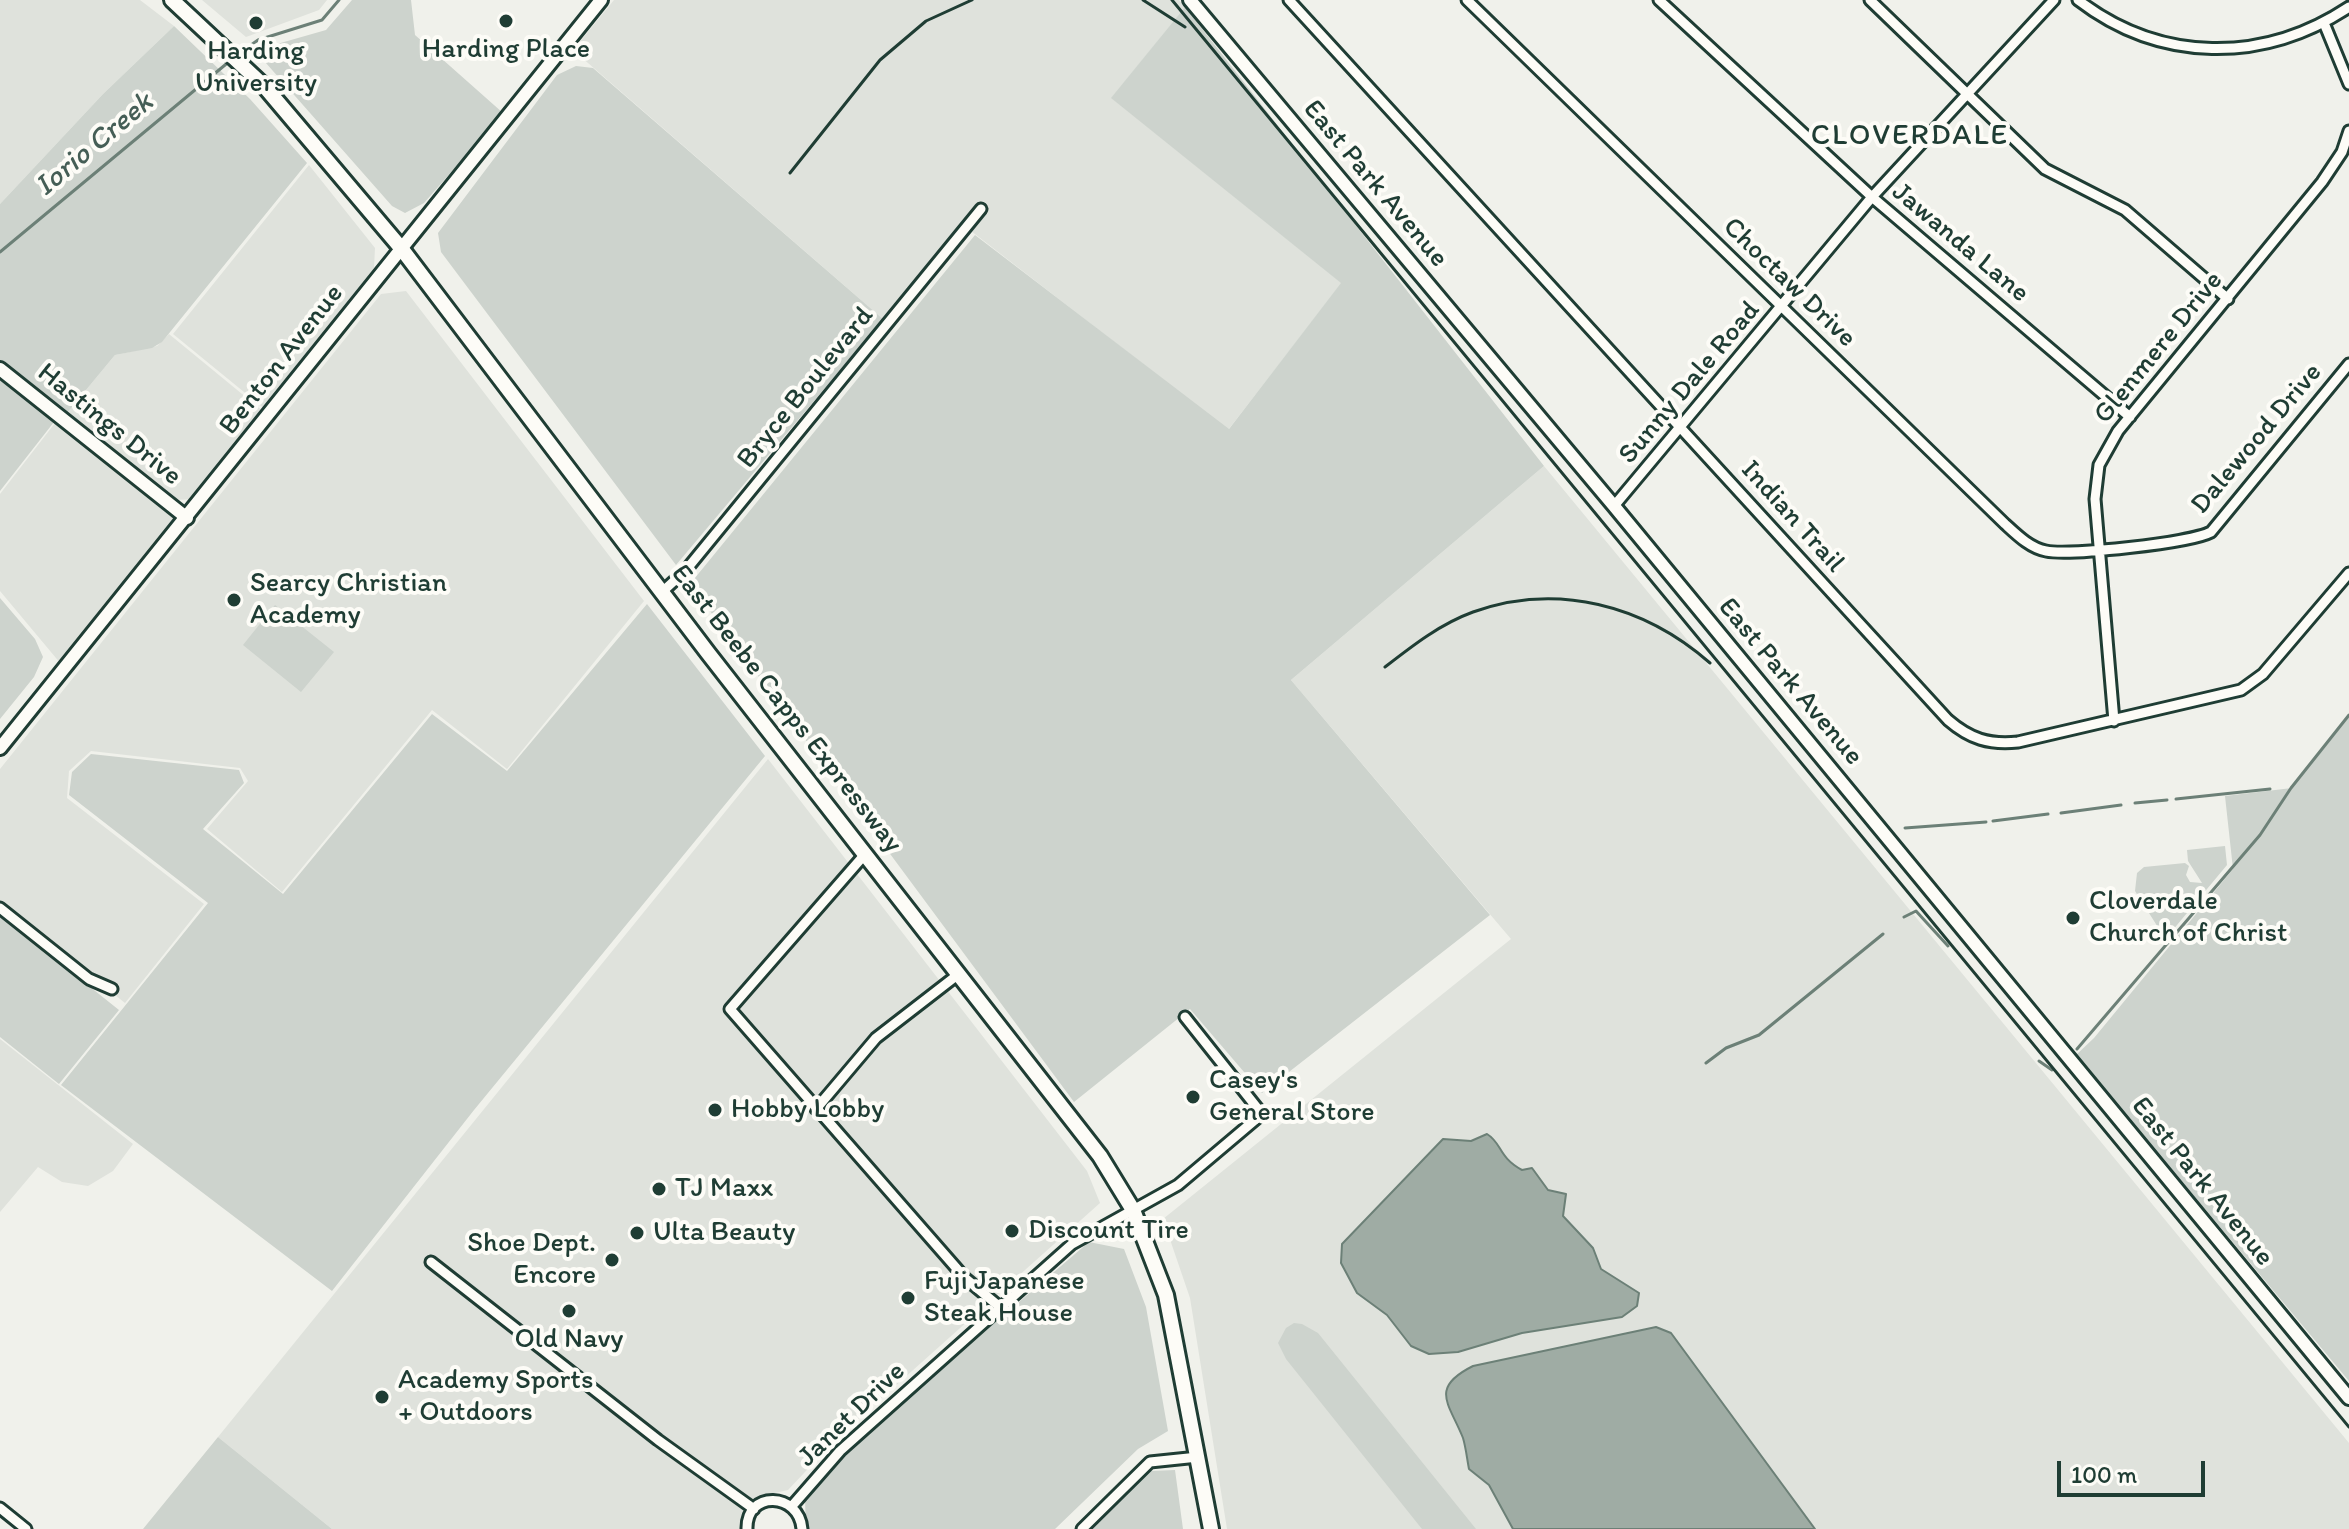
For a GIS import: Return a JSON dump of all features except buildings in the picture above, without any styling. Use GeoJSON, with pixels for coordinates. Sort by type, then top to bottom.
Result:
{"type":"FeatureCollection","features":[{"type":"Feature","properties":{"kind":"main road","name":"East Beebe Capps Expressway"},"geometry":{"type":"LineString","coordinates":[[172,0],[221,42],[265,87],[401,248],[662,592],[1065,1106],[1133,1210],[1166,1295],[1211,1529]]}},
{"type":"Feature","properties":{"kind":"street","name":"Benton Avenue"},"geometry":{"type":"LineString","coordinates":[[0,748],[601,0]]}},
{"type":"Feature","properties":{"kind":"street","name":"East Park Avenue"},"geometry":{"type":"LineString","coordinates":[[1190,0],[1614,506],[2349,1398]]}},
{"type":"Feature","properties":{"kind":"street","name":"Indian Trail"},"geometry":{"type":"LineString","coordinates":[[1289,0],[1959,730],[1986,743],[2002,744],[2234,693],[2249,685],[2349,573]]}},
{"type":"Feature","properties":{"kind":"street","name":"Choctaw Drive"},"geometry":{"type":"LineString","coordinates":[[1467,0],[2018,536],[2046,551],[2100,548]]}},
{"type":"Feature","properties":{"kind":"street","name":"Jawanda Lane"},"geometry":{"type":"LineString","coordinates":[[1659,0],[1872,197],[2130,417]]}},
{"type":"Feature","properties":{"kind":"street"},"geometry":{"type":"LineString","coordinates":[[1870,0],[2045,169],[2133,215],[2228,299]]}},
{"type":"Feature","properties":{"kind":"street","name":"Sunny Dale Road"},"geometry":{"type":"LineString","coordinates":[[1614,506],[1872,197],[2054,0]]}},
{"type":"Feature","properties":{"kind":"street"},"geometry":{"type":"LineString","coordinates":[[2078,0],[2123,29],[2177,47],[2213,51],[2249,49],[2324,23],[2349,7]]}},
{"type":"Feature","properties":{"kind":"street"},"geometry":{"type":"LineString","coordinates":[[2324,23],[2349,84]]}},
{"type":"Feature","properties":{"kind":"street","name":"Glenmere Drive"},"geometry":{"type":"LineString","coordinates":[[2114,721],[2095,499],[2099,465],[2107,447],[2130,417],[2322,182],[2342,152],[2349,131]]}},
{"type":"Feature","properties":{"kind":"street","name":"Bryce Boulevard"},"geometry":{"type":"LineString","coordinates":[[662,592],[686,570],[981,209]]}},
{"type":"Feature","properties":{"kind":"street","name":"Dalewood Drive"},"geometry":{"type":"LineString","coordinates":[[2100,548],[2192,538],[2211,532],[2349,364]]}},
{"type":"Feature","properties":{"kind":"street","name":"Hastings Drive"},"geometry":{"type":"LineString","coordinates":[[0,369],[187,518]]}},
{"type":"Feature","properties":{"kind":"street"},"geometry":{"type":"LineString","coordinates":[[866,853],[730,1009],[965,1278],[1001,1308]]}},
{"type":"Feature","properties":{"kind":"street"},"geometry":{"type":"LineString","coordinates":[[0,908],[89,979],[112,989]]}},
{"type":"Feature","properties":{"kind":"street"},"geometry":{"type":"LineString","coordinates":[[816,1109],[876,1038],[960,973]]}},
{"type":"Feature","properties":{"kind":"street","name":"Janet Drive"},"geometry":{"type":"LineString","coordinates":[[792,1506],[840,1451],[1072,1244],[1178,1185],[1262,1114],[1185,1017]]}},
{"type":"Feature","properties":{"kind":"street"},"geometry":{"type":"LineString","coordinates":[[431,1262],[658,1440],[754,1509]]}},
{"type":"Feature","properties":{"kind":"street"},"geometry":{"type":"LineString","coordinates":[[1082,1529],[1150,1462],[1198,1457]]}},
{"type":"Feature","properties":{"kind":"street"},"geometry":{"type":"LineString","coordinates":[[747,1529],[754,1509],[773,1499],[792,1506],[801,1519],[802,1529]]}},
{"type":"Feature","properties":{"kind":"street"},"geometry":{"type":"LineString","coordinates":[[0,1508],[26,1529]]}},
{"type":"Feature","properties":{"kind":"shaded area"},"geometry":{"type":"Polygon","coordinates":[[[0,0],[140,0],[174,26],[103,94],[0,204],[0,0]]]}},
{"type":"Feature","properties":{"kind":"shaded area","name":"Harding University"},"geometry":{"type":"Polygon","coordinates":[[[202,0],[327,0],[319,10],[246,37],[202,0]]]}},
{"type":"Feature","properties":{"kind":"shaded area"},"geometry":{"type":"Polygon","coordinates":[[[352,0],[411,0],[415,35],[503,113],[424,203],[405,213],[392,206],[258,54],[263,48],[326,30],[352,0]]]}},
{"type":"Feature","properties":{"kind":"shaded area"},"geometry":{"type":"Polygon","coordinates":[[[614,0],[1179,0],[1185,7],[1112,98],[1342,283],[1228,430],[962,224],[883,319],[573,50],[614,0]]]}},
{"type":"Feature","properties":{"kind":"shaded area"},"geometry":{"type":"Polygon","coordinates":[[[1185,7],[1544,466],[1291,680],[1490,915],[1262,1093],[1190,1009],[1074,1102],[690,584],[975,235],[1229,429],[1341,283],[1111,98],[1185,7]]]}},
{"type":"Feature","properties":{"kind":"shaded area"},"geometry":{"type":"Polygon","coordinates":[[[174,26],[250,99],[307,163],[162,342],[152,348],[115,355],[67,413],[0,361],[0,204],[103,94],[174,26]]]}},
{"type":"Feature","properties":{"kind":"shaded area"},"geometry":{"type":"Polygon","coordinates":[[[576,66],[593,68],[883,319],[676,565],[441,252],[438,233],[557,75],[576,66]]]}},
{"type":"Feature","properties":{"kind":"shaded area"},"geometry":{"type":"Polygon","coordinates":[[[309,165],[375,248],[374,268],[266,410],[173,334],[309,165]]]}},
{"type":"Feature","properties":{"kind":"shaded area"},"geometry":{"type":"Polygon","coordinates":[[[406,291],[644,601],[507,769],[432,710],[282,892],[207,829],[248,781],[240,768],[91,751],[69,771],[67,798],[204,904],[125,1003],[0,903],[0,769],[381,294],[406,291]]]}},
{"type":"Feature","properties":{"kind":"shaded area"},"geometry":{"type":"Polygon","coordinates":[[[169,334],[264,412],[194,499],[174,500],[67,413],[115,355],[157,346],[169,334]]]}},
{"type":"Feature","properties":{"kind":"shaded area"},"geometry":{"type":"Polygon","coordinates":[[[0,380],[54,422],[0,491],[0,380]]]}},
{"type":"Feature","properties":{"kind":"shaded area"},"geometry":{"type":"Polygon","coordinates":[[[55,423],[174,519],[61,664],[0,591],[0,494],[55,423]]]}},
{"type":"Feature","properties":{"kind":"shaded area"},"geometry":{"type":"Polygon","coordinates":[[[1544,466],[2349,1443],[2349,1529],[1227,1529],[1190,1298],[1163,1219],[1511,939],[1291,680],[1544,466]]]}},
{"type":"Feature","properties":{"kind":"shaded area"},"geometry":{"type":"Polygon","coordinates":[[[0,598],[35,639],[43,657],[34,677],[0,719],[0,598]]]}},
{"type":"Feature","properties":{"kind":"shaded area"},"geometry":{"type":"Polygon","coordinates":[[[647,604],[765,756],[474,1110],[332,1291],[61,1085],[208,903],[69,795],[72,772],[91,754],[239,770],[244,783],[203,829],[283,894],[432,714],[507,771],[647,604]]]}},
{"type":"Feature","properties":{"kind":"shaded area"},"geometry":{"type":"Polygon","coordinates":[[[275,605],[334,652],[301,692],[243,645],[275,605]]]}},
{"type":"Feature","properties":{"kind":"shaded area"},"geometry":{"type":"Polygon","coordinates":[[[2349,717],[2349,1381],[2076,1055],[2094,1038],[2233,869],[2225,796],[2292,788],[2349,717]]]}},
{"type":"Feature","properties":{"kind":"shaded area"},"geometry":{"type":"Polygon","coordinates":[[[768,759],[1087,1171],[1100,1203],[837,1438],[788,1490],[761,1496],[747,1508],[740,1529],[332,1529],[218,1437],[768,759]]]}},
{"type":"Feature","properties":{"kind":"shaded area"},"geometry":{"type":"Polygon","coordinates":[[[2225,846],[2227,865],[2172,931],[2161,932],[2135,891],[2137,873],[2144,867],[2185,863],[2189,866],[2186,875],[2190,882],[2202,883],[2188,861],[2187,850],[2225,846]]]}},
{"type":"Feature","properties":{"kind":"shaded area"},"geometry":{"type":"Polygon","coordinates":[[[0,915],[119,1010],[59,1084],[0,1037],[0,915]]]}},
{"type":"Feature","properties":{"kind":"shaded area"},"geometry":{"type":"Polygon","coordinates":[[[0,1039],[133,1144],[113,1171],[88,1186],[62,1182],[38,1167],[0,1212],[0,1039]]]}},
{"type":"Feature","properties":{"kind":"shaded area"},"geometry":{"type":"Polygon","coordinates":[[[1487,1134],[1514,1165],[1522,1170],[1532,1168],[1548,1190],[1566,1194],[1563,1216],[1593,1248],[1601,1269],[1639,1293],[1637,1306],[1622,1317],[1522,1333],[1458,1352],[1429,1354],[1411,1346],[1387,1315],[1357,1293],[1341,1263],[1342,1244],[1443,1139],[1471,1141],[1487,1134]]]}},
{"type":"Feature","properties":{"kind":"shaded area"},"geometry":{"type":"Polygon","coordinates":[[[1089,1242],[1124,1249],[1146,1307],[1168,1431],[1138,1449],[1055,1529],[806,1529],[805,1499],[844,1452],[1089,1242]]]}},
{"type":"Feature","properties":{"kind":"shaded area"},"geometry":{"type":"Polygon","coordinates":[[[1294,1323],[1318,1333],[1476,1529],[1422,1529],[1286,1359],[1278,1343],[1286,1328],[1294,1323]]]}},
{"type":"Feature","properties":{"kind":"shaded area"},"geometry":{"type":"Polygon","coordinates":[[[1656,1327],[1671,1333],[1815,1529],[1513,1529],[1489,1485],[1469,1469],[1463,1438],[1446,1397],[1451,1382],[1473,1366],[1656,1327]]]}},
{"type":"Feature","properties":{"kind":"shaded area"},"geometry":{"type":"Polygon","coordinates":[[[218,1437],[332,1529],[143,1529],[218,1437]]]}},
{"type":"Feature","properties":{"kind":"shaded area"},"geometry":{"type":"Polygon","coordinates":[[[1175,1470],[1183,1529],[1090,1529],[1150,1471],[1175,1470]]]}},
{"type":"Feature","properties":{"kind":"waterway","name":"Iorio Creek"},"geometry":{"type":"LineString","coordinates":[[237,55],[258,40],[322,20],[339,0]]}},
{"type":"Feature","properties":{"kind":"waterway","name":"Iorio Creek"},"geometry":{"type":"LineString","coordinates":[[0,252],[231,60]]}},
{"type":"Feature","properties":{"kind":"waterway"},"geometry":{"type":"LineString","coordinates":[[2077,1049],[2260,835],[2291,788],[2349,715]]}},
{"type":"Feature","properties":{"kind":"waterway"},"geometry":{"type":"LineString","coordinates":[[2176,799],[2270,789]]}},
{"type":"Feature","properties":{"kind":"waterway"},"geometry":{"type":"LineString","coordinates":[[2135,803],[2167,800]]}},
{"type":"Feature","properties":{"kind":"waterway"},"geometry":{"type":"LineString","coordinates":[[2061,813],[2121,805]]}},
{"type":"Feature","properties":{"kind":"waterway"},"geometry":{"type":"LineString","coordinates":[[1993,821],[2048,814]]}},
{"type":"Feature","properties":{"kind":"waterway"},"geometry":{"type":"LineString","coordinates":[[1905,828],[1986,822]]}},
{"type":"Feature","properties":{"kind":"waterway"},"geometry":{"type":"LineString","coordinates":[[1904,917],[1916,911],[1948,946]]}},
{"type":"Feature","properties":{"kind":"waterway"},"geometry":{"type":"LineString","coordinates":[[1706,1063],[1726,1048],[1759,1035],[1883,934]]}},
{"type":"Feature","properties":{"kind":"waterway"},"geometry":{"type":"LineString","coordinates":[[2039,1061],[2052,1070]]}},
{"type":"Feature","properties":{"kind":"railway"},"geometry":{"type":"LineString","coordinates":[[790,173],[880,60],[926,21],[972,0]]}},
{"type":"Feature","properties":{"kind":"railway"},"geometry":{"type":"LineString","coordinates":[[1143,0],[1185,27]]}},
{"type":"Feature","properties":{"kind":"railway"},"geometry":{"type":"LineString","coordinates":[[1172,0],[2349,1427]]}},
{"type":"Feature","properties":{"kind":"railway"},"geometry":{"type":"LineString","coordinates":[[1385,667],[1427,636],[1461,617],[1505,603],[1536,599],[1598,604],[1628,613],[1657,626],[1710,663]]}},
{"type":"Feature","properties":{"kind":"place","name":"Harding Place"},"geometry":{"type":"Point","coordinates":[506,21]}},
{"type":"Feature","properties":{"kind":"place","name":"Harding University"},"geometry":{"type":"Point","coordinates":[256,23]}},
{"type":"Feature","properties":{"kind":"place","name":"Searcy Christian Academy"},"geometry":{"type":"Point","coordinates":[234,600]}},
{"type":"Feature","properties":{"kind":"place","name":"Cloverdale Church of Christ"},"geometry":{"type":"Point","coordinates":[2073,918]}},
{"type":"Feature","properties":{"kind":"place","name":"Casey's General Store"},"geometry":{"type":"Point","coordinates":[1193,1097]}},
{"type":"Feature","properties":{"kind":"place","name":"Hobby Lobby"},"geometry":{"type":"Point","coordinates":[715,1110]}},
{"type":"Feature","properties":{"kind":"place","name":"TJ Maxx"},"geometry":{"type":"Point","coordinates":[659,1189]}},
{"type":"Feature","properties":{"kind":"place","name":"Discount Tire"},"geometry":{"type":"Point","coordinates":[1012,1231]}},
{"type":"Feature","properties":{"kind":"place","name":"Ulta Beauty"},"geometry":{"type":"Point","coordinates":[637,1233]}},
{"type":"Feature","properties":{"kind":"place","name":"Shoe Dept. Encore"},"geometry":{"type":"Point","coordinates":[612,1260]}},
{"type":"Feature","properties":{"kind":"place","name":"Fuji Japanese Steak House"},"geometry":{"type":"Point","coordinates":[908,1298]}},
{"type":"Feature","properties":{"kind":"place","name":"Old Navy"},"geometry":{"type":"Point","coordinates":[569,1311]}},
{"type":"Feature","properties":{"kind":"place","name":"Academy Sports + Outdoors"},"geometry":{"type":"Point","coordinates":[382,1397]}},
{"type":"Feature","properties":{"kind":"district","name":"CLOVERDALE"},"geometry":{"type":"Point","coordinates":[1910,136]}}]}
